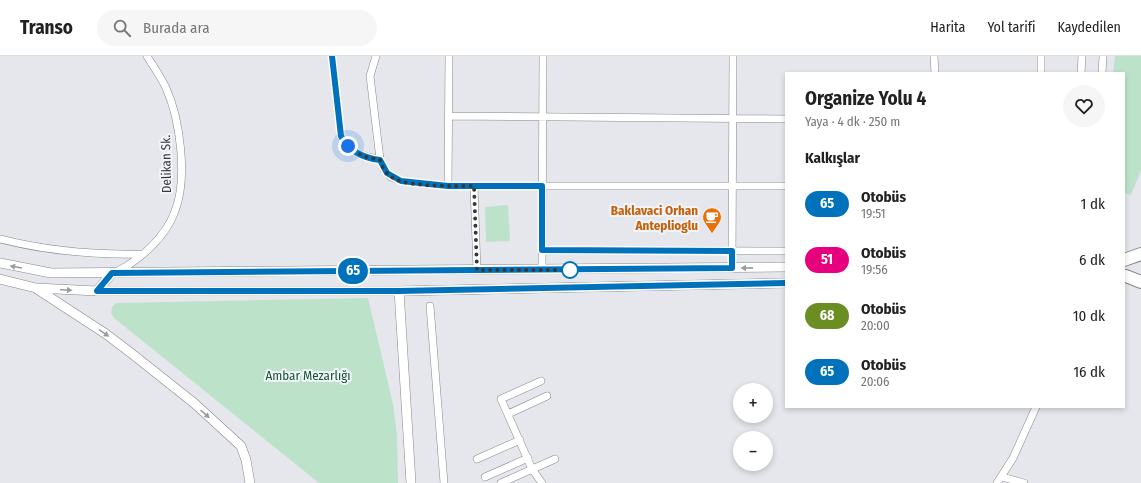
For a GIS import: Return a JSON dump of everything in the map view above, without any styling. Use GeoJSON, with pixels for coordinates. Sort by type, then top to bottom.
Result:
{"type":"FeatureCollection","features":[{"type":"Feature","properties":{"kind":"highway"},"geometry":{"type":"LineString","coordinates":[[1125,261],[1141,254]]}},
{"type":"Feature","properties":{"kind":"highway"},"geometry":{"type":"LineString","coordinates":[[1125,276],[1141,282]]}},
{"type":"Feature","properties":{"kind":"street","name":"Delikan Sk."},"geometry":{"type":"LineString","coordinates":[[112,273],[123,268],[142,254],[159,237],[172,219],[179,198],[181,174],[179,142],[170,101],[166,88],[147,56]]}},
{"type":"Feature","properties":{"kind":"street"},"geometry":{"type":"LineString","coordinates":[[332,56],[341,136],[346,144],[357,153],[368,158],[380,160]]}},
{"type":"Feature","properties":{"kind":"street"},"geometry":{"type":"LineString","coordinates":[[376,56],[370,76],[380,160],[387,173],[396,179],[448,186],[785,186]]}},
{"type":"Feature","properties":{"kind":"street"},"geometry":{"type":"LineString","coordinates":[[448,186],[449,56]]}},
{"type":"Feature","properties":{"kind":"street"},"geometry":{"type":"LineString","coordinates":[[542,270],[543,56]]}},
{"type":"Feature","properties":{"kind":"street"},"geometry":{"type":"LineString","coordinates":[[732,268],[733,56]]}},
{"type":"Feature","properties":{"kind":"street"},"geometry":{"type":"LineString","coordinates":[[934,56],[935,72]]}},
{"type":"Feature","properties":{"kind":"street"},"geometry":{"type":"LineString","coordinates":[[1041,56],[1041,72]]}},
{"type":"Feature","properties":{"kind":"street"},"geometry":{"type":"LineString","coordinates":[[1080,72],[1082,56]]}},
{"type":"Feature","properties":{"kind":"street"},"geometry":{"type":"LineString","coordinates":[[1102,72],[1103,56]]}},
{"type":"Feature","properties":{"kind":"street"},"geometry":{"type":"LineString","coordinates":[[448,116],[785,119]]}},
{"type":"Feature","properties":{"kind":"street"},"geometry":{"type":"LineString","coordinates":[[474,186],[477,270]]}},
{"type":"Feature","properties":{"kind":"street"},"geometry":{"type":"LineString","coordinates":[[0,239],[38,248],[75,252],[142,254]]}},
{"type":"Feature","properties":{"kind":"street"},"geometry":{"type":"LineString","coordinates":[[542,250],[785,251]]}},
{"type":"Feature","properties":{"kind":"street"},"geometry":{"type":"LineString","coordinates":[[1125,261],[1141,261]]}},
{"type":"Feature","properties":{"kind":"street"},"geometry":{"type":"LineString","coordinates":[[0,263],[51,273],[785,267]]}},
{"type":"Feature","properties":{"kind":"street"},"geometry":{"type":"LineString","coordinates":[[97,291],[112,273]]}},
{"type":"Feature","properties":{"kind":"street"},"geometry":{"type":"LineString","coordinates":[[1125,276],[1141,276]]}},
{"type":"Feature","properties":{"kind":"street"},"geometry":{"type":"LineString","coordinates":[[0,279],[36,288],[97,291],[399,291],[785,283]]}},
{"type":"Feature","properties":{"kind":"street"},"geometry":{"type":"LineString","coordinates":[[36,288],[106,334],[194,403],[241,446],[246,460],[250,483]]}},
{"type":"Feature","properties":{"kind":"street"},"geometry":{"type":"LineString","coordinates":[[399,291],[411,483]]}},
{"type":"Feature","properties":{"kind":"street"},"geometry":{"type":"LineString","coordinates":[[430,306],[444,483]]}},
{"type":"Feature","properties":{"kind":"street"},"geometry":{"type":"LineString","coordinates":[[541,381],[501,399],[532,469],[542,483]]}},
{"type":"Feature","properties":{"kind":"street"},"geometry":{"type":"LineString","coordinates":[[508,414],[547,396]]}},
{"type":"Feature","properties":{"kind":"street"},"geometry":{"type":"LineString","coordinates":[[997,483],[1016,452],[1036,408]]}},
{"type":"Feature","properties":{"kind":"street"},"geometry":{"type":"LineString","coordinates":[[477,459],[520,440]]}},
{"type":"Feature","properties":{"kind":"street"},"geometry":{"type":"LineString","coordinates":[[485,477],[528,458]]}},
{"type":"Feature","properties":{"kind":"street"},"geometry":{"type":"LineString","coordinates":[[501,483],[555,458]]}},
{"type":"Feature","properties":{"kind":"street"},"geometry":{"type":"LineString","coordinates":[[1002,476],[1024,483]]}},
{"type":"Feature","properties":{"kind":"green space"},"geometry":{"type":"Polygon","coordinates":[[[1115,56],[1141,56],[1141,170],[1131,195],[1125,193],[1125,72],[1113,72],[1115,56]]]}},
{"type":"Feature","properties":{"kind":"green space"},"geometry":{"type":"Polygon","coordinates":[[[508,205],[510,241],[486,242],[485,207],[508,205]]]}},
{"type":"Feature","properties":{"kind":"green space","name":"Ambar Mezarlığı"},"geometry":{"type":"Polygon","coordinates":[[[368,298],[393,404],[397,435],[398,483],[319,483],[114,318],[111,313],[112,307],[116,303],[368,298]]]}},
{"type":"Feature","properties":{"kind":"bus line","name":"65"},"geometry":{"type":"LineString","coordinates":[[332,56],[341,136],[352,150],[362,156],[380,160],[387,173],[396,179],[406,182],[448,186],[542,186],[542,250],[732,251],[732,268],[112,273],[97,291],[399,291],[785,283]]}},
{"type":"Feature","properties":{"kind":"place","name":"Baklavaci Orhan Anteplioglu"},"geometry":{"type":"Point","coordinates":[712,234]}},
{"type":"Feature","properties":{"kind":"route"},"geometry":{"type":"LineString","coordinates":[[348,146],[362,156],[380,160],[387,173],[401,181],[448,186],[474,186],[477,270],[570,270]]}}]}
